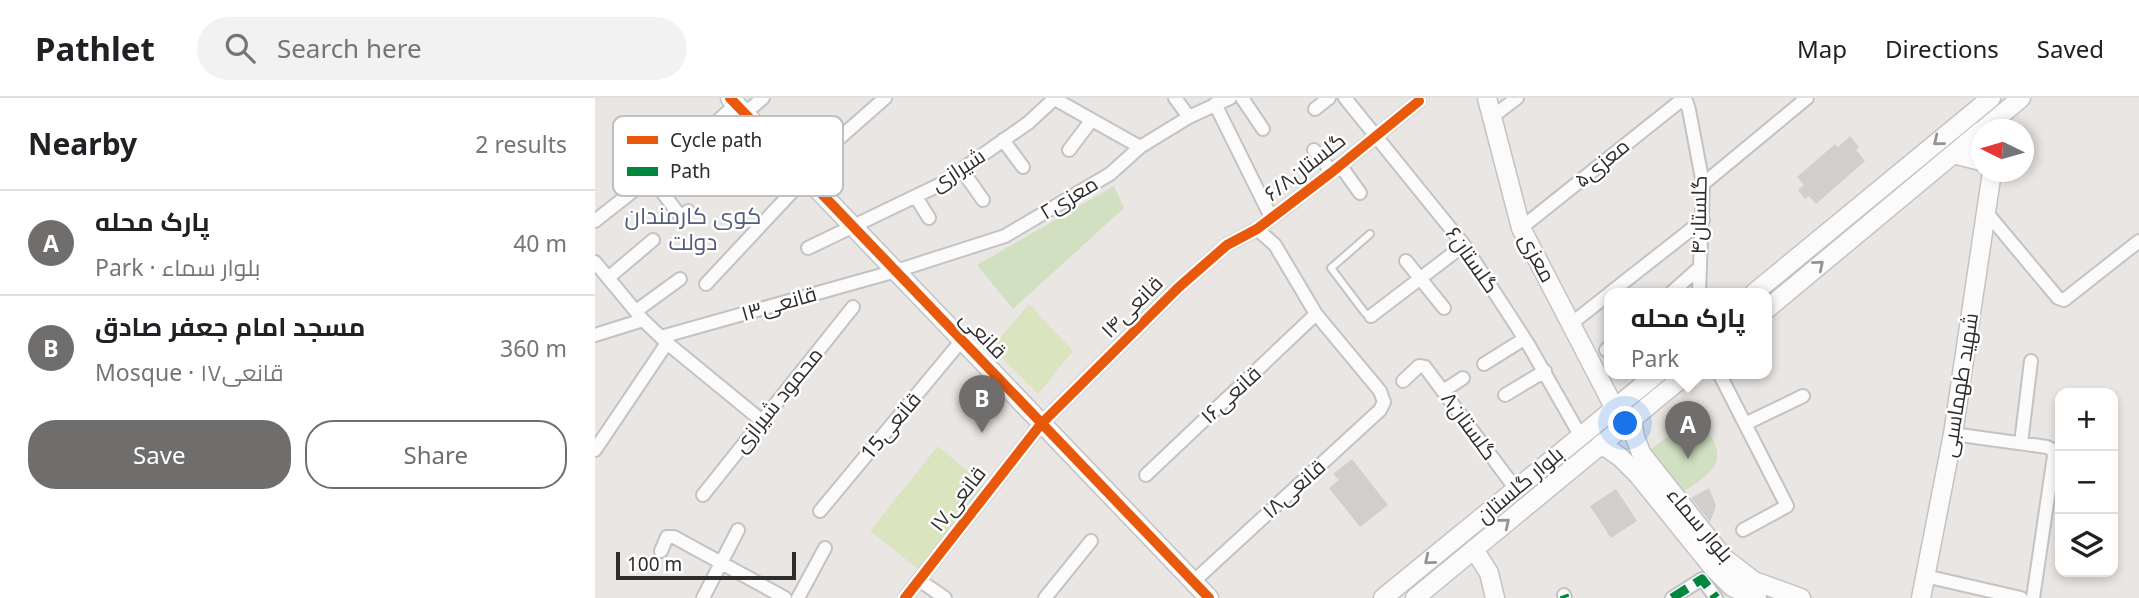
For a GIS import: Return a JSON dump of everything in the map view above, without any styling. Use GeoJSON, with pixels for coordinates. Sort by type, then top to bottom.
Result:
{"type":"FeatureCollection","features":[{"type":"Feature","properties":{"kind":"street"},"geometry":{"type":"LineString","coordinates":[[737,105],[763,98]]}},
{"type":"Feature","properties":{"kind":"street"},"geometry":{"type":"LineString","coordinates":[[843,137],[885,98]]}},
{"type":"Feature","properties":{"kind":"street"},"geometry":{"type":"LineString","coordinates":[[1053,98],[1140,147]]}},
{"type":"Feature","properties":{"kind":"street","name":"شیرازی"},"geometry":{"type":"LineString","coordinates":[[809,248],[941,184],[1028,123],[1053,98]]}},
{"type":"Feature","properties":{"kind":"street"},"geometry":{"type":"LineString","coordinates":[[1175,98],[1189,117]]}},
{"type":"Feature","properties":{"kind":"street","name":"۲معزی"},"geometry":{"type":"LineString","coordinates":[[896,271],[1005,236],[1110,174],[1140,147],[1189,117],[1230,98]]}},
{"type":"Feature","properties":{"kind":"street"},"geometry":{"type":"LineString","coordinates":[[1242,98],[1263,130]]}},
{"type":"Feature","properties":{"kind":"street"},"geometry":{"type":"LineString","coordinates":[[1315,109],[1329,98]]}},
{"type":"Feature","properties":{"kind":"street","name":"گلستان۶"},"geometry":{"type":"LineString","coordinates":[[1345,98],[1464,245],[1545,372],[1580,435]]}},
{"type":"Feature","properties":{"kind":"street","name":"معزی"},"geometry":{"type":"LineString","coordinates":[[1487,98],[1521,228],[1614,407]]}},
{"type":"Feature","properties":{"kind":"street"},"geometry":{"type":"LineString","coordinates":[[1492,117],[1517,98]]}},
{"type":"Feature","properties":{"kind":"street","name":"گلستان۴"},"geometry":{"type":"LineString","coordinates":[[1684,98],[1689,110],[1703,184],[1699,288]]}},
{"type":"Feature","properties":{"kind":"street","name":"۵معزی"},"geometry":{"type":"LineString","coordinates":[[1521,228],[1684,98]]}},
{"type":"Feature","properties":{"kind":"street"},"geometry":{"type":"LineString","coordinates":[[1703,184],[1807,98]]}},
{"type":"Feature","properties":{"kind":"street"},"geometry":{"type":"LineString","coordinates":[[1760,288],[1991,98]]}},
{"type":"Feature","properties":{"kind":"street"},"geometry":{"type":"LineString","coordinates":[[1995,119],[2021,98]]}},
{"type":"Feature","properties":{"kind":"street","name":"۶/۸گلستان"},"geometry":{"type":"LineString","coordinates":[[1257,229],[1419,101]]}},
{"type":"Feature","properties":{"kind":"street"},"geometry":{"type":"LineString","coordinates":[[1215,104],[1271,217]]}},
{"type":"Feature","properties":{"kind":"street"},"geometry":{"type":"LineString","coordinates":[[2002,119],[2005,111]]}},
{"type":"Feature","properties":{"kind":"street"},"geometry":{"type":"LineString","coordinates":[[1069,150],[1091,121]]}},
{"type":"Feature","properties":{"kind":"street"},"geometry":{"type":"LineString","coordinates":[[1772,305],[1971,139]]}},
{"type":"Feature","properties":{"kind":"street"},"geometry":{"type":"LineString","coordinates":[[1003,140],[1023,167]]}},
{"type":"Feature","properties":{"kind":"street"},"geometry":{"type":"LineString","coordinates":[[1314,150],[1360,193]]}},
{"type":"Feature","properties":{"kind":"street"},"geometry":{"type":"LineString","coordinates":[[1953,154],[1971,158]]}},
{"type":"Feature","properties":{"kind":"street"},"geometry":{"type":"LineString","coordinates":[[962,170],[983,200]]}},
{"type":"Feature","properties":{"kind":"street","name":"شهید طهماسبی"},"geometry":{"type":"LineString","coordinates":[[1921,598],[1953,434],[1991,182]]}},
{"type":"Feature","properties":{"kind":"street"},"geometry":{"type":"LineString","coordinates":[[595,221],[627,196]]}},
{"type":"Feature","properties":{"kind":"street"},"geometry":{"type":"LineString","coordinates":[[664,196],[681,217],[688,211]]}},
{"type":"Feature","properties":{"kind":"street"},"geometry":{"type":"LineString","coordinates":[[706,284],[784,196]]}},
{"type":"Feature","properties":{"kind":"street","name":"قانعی"},"geometry":{"type":"LineString","coordinates":[[823,196],[1209,598]]}},
{"type":"Feature","properties":{"kind":"street"},"geometry":{"type":"LineString","coordinates":[[916,197],[929,218]]}},
{"type":"Feature","properties":{"kind":"street"},"geometry":{"type":"LineString","coordinates":[[1987,213],[2058,298],[2064,300],[2139,241]]}},
{"type":"Feature","properties":{"kind":"street"},"geometry":{"type":"LineString","coordinates":[[1616,288],[1703,220]]}},
{"type":"Feature","properties":{"kind":"street"},"geometry":{"type":"LineString","coordinates":[[1257,229],[1275,245],[1316,314]]}},
{"type":"Feature","properties":{"kind":"street","name":"۱۴قانعی"},"geometry":{"type":"LineString","coordinates":[[1041,424],[1179,287],[1227,245],[1257,229]]}},
{"type":"Feature","properties":{"kind":"street"},"geometry":{"type":"LineString","coordinates":[[608,278],[653,240]]}},
{"type":"Feature","properties":{"kind":"street"},"geometry":{"type":"LineString","coordinates":[[1371,316],[1464,245]]}},
{"type":"Feature","properties":{"kind":"street"},"geometry":{"type":"LineString","coordinates":[[1406,261],[1444,307]]}},
{"type":"Feature","properties":{"kind":"street"},"geometry":{"type":"LineString","coordinates":[[595,262],[639,315],[664,340],[761,419]]}},
{"type":"Feature","properties":{"kind":"street"},"geometry":{"type":"LineString","coordinates":[[1677,288],[1699,268]]}},
{"type":"Feature","properties":{"kind":"street","name":"۱۳قانعی"},"geometry":{"type":"LineString","coordinates":[[664,340],[896,271]]}},
{"type":"Feature","properties":{"kind":"street"},"geometry":{"type":"LineString","coordinates":[[595,335],[639,315],[680,279]]}},
{"type":"Feature","properties":{"kind":"street"},"geometry":{"type":"LineString","coordinates":[[1572,323],[1604,298]]}},
{"type":"Feature","properties":{"kind":"street","name":"محمود شیرازی"},"geometry":{"type":"LineString","coordinates":[[703,495],[853,307]]}},
{"type":"Feature","properties":{"kind":"street","name":"۱۸قانعی"},"geometry":{"type":"LineString","coordinates":[[1193,582],[1380,410],[1384,402],[1380,391],[1316,314]]}},
{"type":"Feature","properties":{"kind":"street","name":"۱۶قانعی"},"geometry":{"type":"LineString","coordinates":[[1146,475],[1316,314]]}},
{"type":"Feature","properties":{"kind":"street"},"geometry":{"type":"LineString","coordinates":[[1484,364],[1524,339]]}},
{"type":"Feature","properties":{"kind":"street"},"geometry":{"type":"LineString","coordinates":[[595,450],[664,340]]}},
{"type":"Feature","properties":{"kind":"street","name":"15قانعی"},"geometry":{"type":"LineString","coordinates":[[820,511],[962,340]]}},
{"type":"Feature","properties":{"kind":"street"},"geometry":{"type":"LineString","coordinates":[[2021,443],[2031,361]]}},
{"type":"Feature","properties":{"kind":"street","name":"گلستان۸"},"geometry":{"type":"LineString","coordinates":[[1403,381],[1423,365],[1515,488]]}},
{"type":"Feature","properties":{"kind":"street"},"geometry":{"type":"LineString","coordinates":[[1505,395],[1545,372]]}},
{"type":"Feature","properties":{"kind":"street"},"geometry":{"type":"LineString","coordinates":[[1443,391],[1463,378]]}},
{"type":"Feature","properties":{"kind":"street","name":"بلوار گلستان"},"geometry":{"type":"LineString","coordinates":[[1383,598],[1650,379]]}},
{"type":"Feature","properties":{"kind":"street","name":"بلوار گلستان"},"geometry":{"type":"LineString","coordinates":[[1415,598],[1681,379]]}},
{"type":"Feature","properties":{"kind":"street"},"geometry":{"type":"LineString","coordinates":[[1722,379],[1787,506],[1743,530]]}},
{"type":"Feature","properties":{"kind":"street"},"geometry":{"type":"LineString","coordinates":[[1745,424],[1803,396]]}},
{"type":"Feature","properties":{"kind":"street","name":"بلوار سماء"},"geometry":{"type":"LineString","coordinates":[[1632,419],[1644,470],[1714,569],[1732,587],[1757,598]]}},
{"type":"Feature","properties":{"kind":"street","name":"۱۷قانعی"},"geometry":{"type":"LineString","coordinates":[[905,598],[1041,424]]}},
{"type":"Feature","properties":{"kind":"street"},"geometry":{"type":"LineString","coordinates":[[1953,434],[2053,450],[2033,598]]}},
{"type":"Feature","properties":{"kind":"street","name":"بلوار سماء"},"geometry":{"type":"LineString","coordinates":[[1601,444],[1644,470],[1724,558],[1754,581],[1801,598]]}},
{"type":"Feature","properties":{"kind":"street"},"geometry":{"type":"LineString","coordinates":[[703,598],[738,530]]}},
{"type":"Feature","properties":{"kind":"street"},"geometry":{"type":"LineString","coordinates":[[661,551],[670,536],[785,598]]}},
{"type":"Feature","properties":{"kind":"street"},"geometry":{"type":"LineString","coordinates":[[1045,598],[1091,541]]}},
{"type":"Feature","properties":{"kind":"street"},"geometry":{"type":"LineString","coordinates":[[798,598],[825,548]]}},
{"type":"Feature","properties":{"kind":"street"},"geometry":{"type":"LineString","coordinates":[[1474,549],[1489,573],[1495,598]]}},
{"type":"Feature","properties":{"kind":"street"},"geometry":{"type":"LineString","coordinates":[[1925,576],[2021,598]]}},
{"type":"Feature","properties":{"kind":"street"},"geometry":{"type":"LineString","coordinates":[[1672,598],[1702,579],[1716,598]]}},
{"type":"Feature","properties":{"kind":"street"},"geometry":{"type":"LineString","coordinates":[[919,580],[944,598]]}},
{"type":"Feature","properties":{"kind":"lane"},"geometry":{"type":"LineString","coordinates":[[1370,234],[1331,268],[1365,313],[1371,316]]}},
{"type":"Feature","properties":{"kind":"green space"},"geometry":{"type":"Polygon","coordinates":[[[1114,186],[1124,208],[1013,309],[977,265],[1114,186]]]}},
{"type":"Feature","properties":{"kind":"green space"},"geometry":{"type":"Polygon","coordinates":[[[1029,304],[1073,351],[1038,394],[992,348],[1029,304]]]}},
{"type":"Feature","properties":{"kind":"green space"},"geometry":{"type":"Polygon","coordinates":[[[1698,414],[1714,441],[1717,459],[1707,474],[1683,492],[1651,449],[1698,414]]]}},
{"type":"Feature","properties":{"kind":"green space"},"geometry":{"type":"Polygon","coordinates":[[[938,446],[987,488],[922,572],[870,531],[938,446]]]}},
{"type":"Feature","properties":{"kind":"building"},"geometry":{"type":"Polygon","coordinates":[[[1850,136],[1865,161],[1816,204],[1809,196],[1805,199],[1798,190],[1804,185],[1797,177],[1835,144],[1838,147],[1850,136]]]}},
{"type":"Feature","properties":{"kind":"building"},"geometry":{"type":"Polygon","coordinates":[[[1352,459],[1388,505],[1360,527],[1329,488],[1339,480],[1333,474],[1352,459]]]}},
{"type":"Feature","properties":{"kind":"building"},"geometry":{"type":"Polygon","coordinates":[[[1709,488],[1716,506],[1710,522],[1691,498],[1709,488]]]}},
{"type":"Feature","properties":{"kind":"building"},"geometry":{"type":"Polygon","coordinates":[[[1616,489],[1637,521],[1611,538],[1590,506],[1616,489]]]}},
{"type":"Feature","properties":{"kind":"marked path"},"geometry":{"type":"LineString","coordinates":[[1672,598],[1702,579],[1716,598]]}},
{"type":"Feature","properties":{"kind":"cycle path"},"geometry":{"type":"LineString","coordinates":[[730,98],[747,116]]}},
{"type":"Feature","properties":{"kind":"cycle path"},"geometry":{"type":"LineString","coordinates":[[905,598],[1041,424],[1179,287],[1227,245],[1257,229],[1419,101]]}},
{"type":"Feature","properties":{"kind":"cycle path"},"geometry":{"type":"LineString","coordinates":[[824,196],[1209,598]]}},
{"type":"Feature","properties":{"kind":"place","name":"مسجد امام جعفر صادق"},"geometry":{"type":"Point","coordinates":[982,433]}},
{"type":"Feature","properties":{"kind":"place","name":"پارک محله"},"geometry":{"type":"Point","coordinates":[1688,459]}},
{"type":"Feature","properties":{"kind":"district","name":"کوی کارمندان دولت"},"geometry":{"type":"Point","coordinates":[693,229]}}]}
